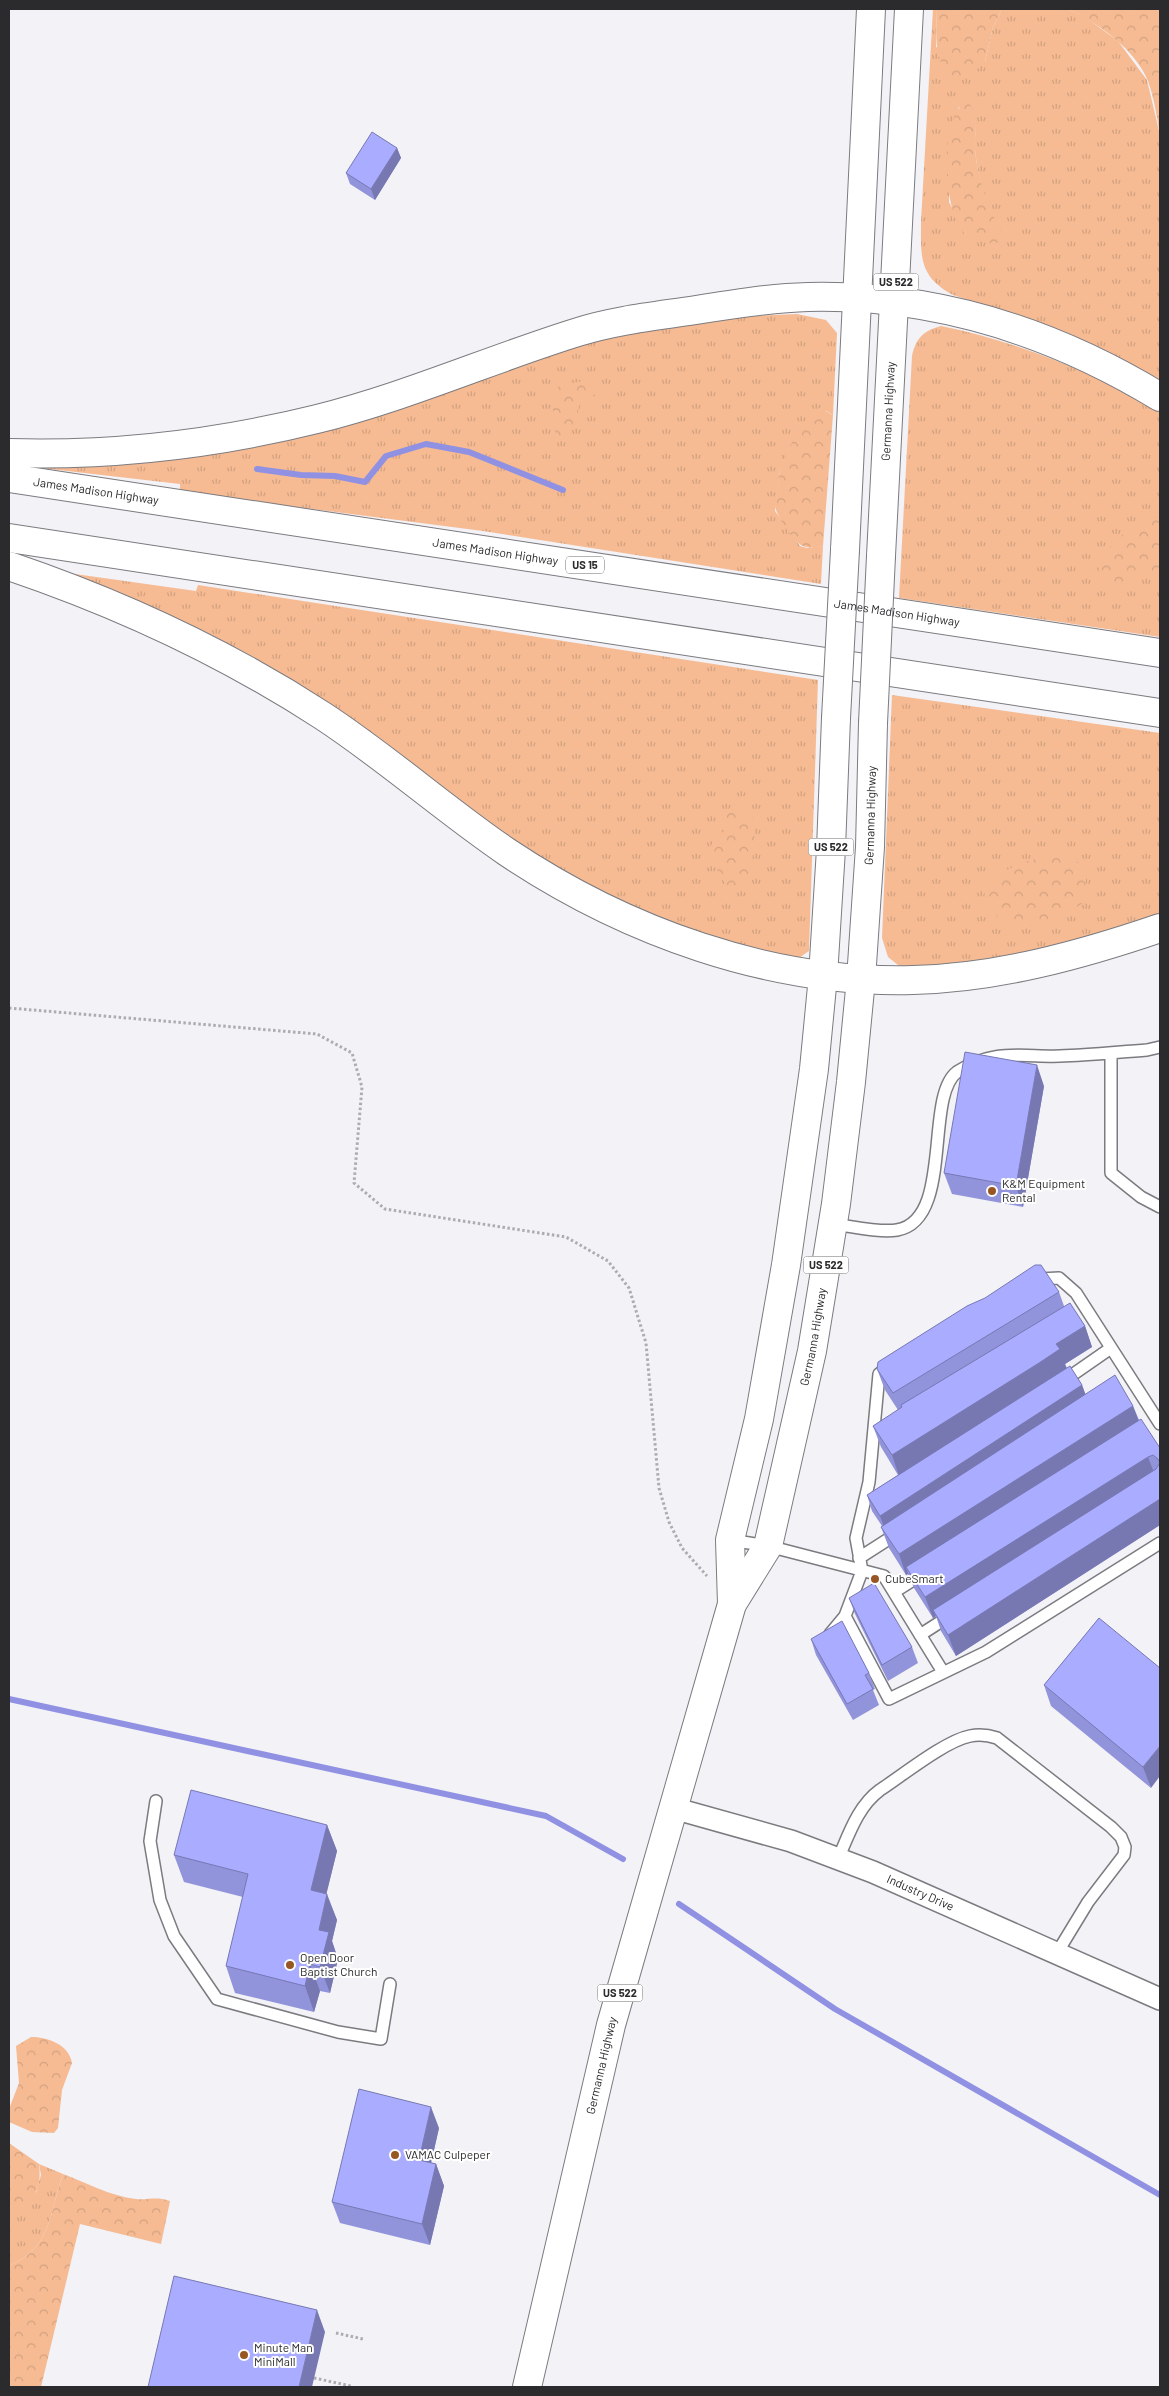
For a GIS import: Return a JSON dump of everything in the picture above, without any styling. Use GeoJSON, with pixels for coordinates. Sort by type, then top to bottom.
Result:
{"type":"FeatureCollection","features":[{"type":"Feature","properties":{"kind":"main road","name":"Germanna Highway"},"geometry":{"type":"LineString","coordinates":[[732,1604],[730,1540],[759,1419],[786,1265],[814,1069],[823,976],[831,850],[871,9]]}},
{"type":"Feature","properties":{"kind":"main road","name":"Germanna Highway"},"geometry":{"type":"LineString","coordinates":[[527,2387],[610,2025],[732,1604],[768,1546],[812,1351],[833,1224],[852,1082],[870,847],[873,723],[909,9]]}},
{"type":"Feature","properties":{"kind":"main road"},"geometry":{"type":"LineString","coordinates":[[9,453],[93,453],[150,448],[253,434],[320,419],[385,399],[581,331],[644,317],[746,302],[808,297],[857,298],[942,308],[974,314],[1013,327],[1084,356],[1160,397]]}},
{"type":"Feature","properties":{"kind":"main road","name":"James Madison Highway"},"geometry":{"type":"LineString","coordinates":[[9,478],[1160,653]]}},
{"type":"Feature","properties":{"kind":"main road"},"geometry":{"type":"LineString","coordinates":[[9,538],[1160,713]]}},
{"type":"Feature","properties":{"kind":"main road"},"geometry":{"type":"LineString","coordinates":[[9,566],[109,604],[169,631],[246,671],[322,716],[509,853],[564,886],[621,915],[675,938],[719,953],[823,976],[861,980],[915,980],[988,972],[1048,962],[1107,946],[1160,928]]}},
{"type":"Feature","properties":{"kind":"street","name":"Industry Drive"},"geometry":{"type":"LineString","coordinates":[[673,1808],[791,1841],[873,1872],[1160,1998]]}},
{"type":"Feature","properties":{"kind":"lane"},"geometry":{"type":"LineString","coordinates":[[833,1224],[897,1230],[913,1223],[922,1212],[933,1180],[946,1088],[956,1073],[973,1063],[996,1056],[1111,1052],[1147,1050],[1160,1047]]}},
{"type":"Feature","properties":{"kind":"lane"},"geometry":{"type":"LineString","coordinates":[[1111,1052],[1112,1173],[1141,1197],[1160,1207]]}},
{"type":"Feature","properties":{"kind":"lane"},"geometry":{"type":"LineString","coordinates":[[1026,1289],[1040,1279],[1059,1278],[1076,1293],[1082,1312],[1110,1348],[1128,1384],[1158,1425]]}},
{"type":"Feature","properties":{"kind":"lane"},"geometry":{"type":"LineString","coordinates":[[1050,1390],[1110,1348]]}},
{"type":"Feature","properties":{"kind":"lane"},"geometry":{"type":"LineString","coordinates":[[820,1643],[845,1616],[862,1571],[856,1538],[869,1482],[879,1374],[902,1358]]}},
{"type":"Feature","properties":{"kind":"lane"},"geometry":{"type":"LineString","coordinates":[[873,1440],[889,1430]]}},
{"type":"Feature","properties":{"kind":"lane"},"geometry":{"type":"LineString","coordinates":[[864,1506],[879,1497]]}},
{"type":"Feature","properties":{"kind":"lane"},"geometry":{"type":"LineString","coordinates":[[860,1558],[906,1528]]}},
{"type":"Feature","properties":{"kind":"lane"},"geometry":{"type":"LineString","coordinates":[[730,1540],[768,1546],[884,1576],[943,1672]]}},
{"type":"Feature","properties":{"kind":"lane"},"geometry":{"type":"LineString","coordinates":[[845,1616],[889,1699],[986,1652],[1160,1543]]}},
{"type":"Feature","properties":{"kind":"lane"},"geometry":{"type":"LineString","coordinates":[[894,1592],[935,1566]]}},
{"type":"Feature","properties":{"kind":"lane"},"geometry":{"type":"LineString","coordinates":[[920,1634],[959,1610]]}},
{"type":"Feature","properties":{"kind":"lane"},"geometry":{"type":"LineString","coordinates":[[838,1859],[854,1824],[871,1797],[880,1790],[946,1746],[967,1736],[977,1734],[997,1738],[1110,1827],[1121,1837],[1125,1847],[1121,1862],[1088,1902],[1057,1953]]}},
{"type":"Feature","properties":{"kind":"lane"},"geometry":{"type":"LineString","coordinates":[[156,1801],[150,1841],[160,1900],[174,1936],[217,1999],[338,2032],[381,2039],[390,1984]]}},
{"type":"Feature","properties":{"kind":"path"},"geometry":{"type":"LineString","coordinates":[[9,1008],[317,1034],[352,1053],[362,1087],[354,1183],[367,1196],[385,1209],[566,1237],[608,1262],[629,1288],[646,1343],[659,1488],[669,1522],[682,1548],[709,1578]]}},
{"type":"Feature","properties":{"kind":"path"},"geometry":{"type":"LineString","coordinates":[[336,2333],[363,2339]]}},
{"type":"Feature","properties":{"kind":"path"},"geometry":{"type":"LineString","coordinates":[[314,2378],[351,2386]]}},
{"type":"Feature","properties":{"kind":"green space"},"geometry":{"type":"Polygon","coordinates":[[[933,9],[937,9],[936,47],[985,62],[993,27],[1002,9],[1068,9],[1085,17],[1118,41],[1147,80],[1160,135],[1160,381],[1074,336],[953,295],[942,288],[927,272],[924,264],[921,245],[933,9]],[[959,107],[949,135],[949,202],[966,235],[992,214],[985,198],[979,174],[975,149],[976,122],[971,107],[959,107]]]}},
{"type":"Feature","properties":{"kind":"green space"},"geometry":{"type":"Polygon","coordinates":[[[937,9],[1002,9],[993,27],[985,62],[968,78],[950,75],[940,60],[936,35],[937,9]]]}},
{"type":"Feature","properties":{"kind":"green space"},"geometry":{"type":"Polygon","coordinates":[[[1068,9],[1160,9],[1160,135],[1154,101],[1148,81],[1134,58],[1103,29],[1068,9]]]}},
{"type":"Feature","properties":{"kind":"green space"},"geometry":{"type":"Polygon","coordinates":[[[968,103],[976,118],[975,148],[981,184],[1005,240],[997,243],[981,242],[965,234],[952,208],[948,189],[947,148],[950,129],[955,114],[963,104],[968,103]]]}},
{"type":"Feature","properties":{"kind":"green space"},"geometry":{"type":"Polygon","coordinates":[[[797,314],[826,320],[837,333],[833,415],[826,411],[796,436],[780,470],[775,511],[800,546],[807,548],[823,546],[821,584],[483,531],[180,492],[180,484],[41,468],[42,462],[150,460],[215,453],[615,332],[749,316],[797,314]]]}},
{"type":"Feature","properties":{"kind":"green space"},"geometry":{"type":"Polygon","coordinates":[[[941,326],[999,341],[1054,360],[1107,383],[1160,410],[1160,637],[899,598],[912,356],[921,336],[929,330],[941,326]]]}},
{"type":"Feature","properties":{"kind":"green space"},"geometry":{"type":"Polygon","coordinates":[[[584,381],[597,387],[597,393],[580,404],[571,431],[563,438],[556,439],[554,436],[556,429],[552,397],[560,385],[584,381]]]}},
{"type":"Feature","properties":{"kind":"green space"},"geometry":{"type":"Polygon","coordinates":[[[819,408],[833,415],[823,546],[811,548],[799,544],[790,534],[781,521],[775,505],[780,470],[786,455],[802,426],[814,411],[819,408]]]}},
{"type":"Feature","properties":{"kind":"green space"},"geometry":{"type":"Polygon","coordinates":[[[1160,517],[1160,573],[1149,574],[1116,586],[1105,582],[1098,574],[1105,553],[1129,530],[1160,517]]]}},
{"type":"Feature","properties":{"kind":"green space"},"geometry":{"type":"Polygon","coordinates":[[[68,573],[196,591],[198,585],[818,680],[809,951],[799,958],[702,937],[614,903],[68,573]]]}},
{"type":"Feature","properties":{"kind":"green space"},"geometry":{"type":"Polygon","coordinates":[[[892,695],[1160,733],[1160,919],[1095,941],[939,969],[903,968],[888,957],[882,938],[892,695]]]}},
{"type":"Feature","properties":{"kind":"green space"},"geometry":{"type":"Polygon","coordinates":[[[732,806],[742,810],[756,820],[751,873],[742,888],[736,890],[730,887],[721,877],[715,865],[711,845],[725,830],[725,812],[732,806]]]}},
{"type":"Feature","properties":{"kind":"green space"},"geometry":{"type":"Polygon","coordinates":[[[1060,853],[1069,855],[1085,868],[1084,902],[1069,912],[1037,924],[1016,927],[1005,924],[1000,920],[985,899],[984,893],[987,885],[1000,874],[1010,869],[1031,860],[1060,853]]]}},
{"type":"Feature","properties":{"kind":"green space"},"geometry":{"type":"Polygon","coordinates":[[[31,2037],[44,2038],[62,2046],[70,2056],[72,2063],[62,2090],[58,2128],[54,2133],[32,2132],[9,2122],[9,2109],[19,2083],[16,2046],[31,2037]]]}},
{"type":"Feature","properties":{"kind":"green space"},"geometry":{"type":"Polygon","coordinates":[[[9,2143],[39,2164],[40,2175],[36,2192],[33,2196],[22,2204],[9,2208],[9,2143]]]}},
{"type":"Feature","properties":{"kind":"green space"},"geometry":{"type":"Polygon","coordinates":[[[39,2164],[63,2174],[51,2215],[42,2238],[34,2249],[9,2266],[9,2208],[36,2192],[41,2175],[39,2164]]]}},
{"type":"Feature","properties":{"kind":"green space"},"geometry":{"type":"Polygon","coordinates":[[[63,2174],[117,2195],[136,2199],[157,2198],[170,2201],[161,2244],[80,2224],[41,2387],[9,2387],[9,2266],[34,2249],[42,2238],[63,2174]]]}},
{"type":"Feature","properties":{"kind":"building"},"geometry":{"type":"Polygon","coordinates":[[[372,132],[397,148],[371,189],[346,173],[372,132]]]}},
{"type":"Feature","properties":{"kind":"building"},"geometry":{"type":"Polygon","coordinates":[[[965,1052],[1037,1065],[1016,1186],[944,1173],[965,1052]]]}},
{"type":"Feature","properties":{"kind":"building"},"geometry":{"type":"Polygon","coordinates":[[[1035,1265],[1041,1265],[1059,1292],[893,1393],[877,1369],[878,1362],[967,1306],[985,1298],[1035,1265]]]}},
{"type":"Feature","properties":{"kind":"building"},"geometry":{"type":"Polygon","coordinates":[[[1070,1303],[1085,1326],[1056,1344],[1060,1349],[892,1455],[873,1426],[902,1407],[901,1405],[1070,1303]]]}},
{"type":"Feature","properties":{"kind":"building"},"geometry":{"type":"Polygon","coordinates":[[[1070,1366],[1082,1385],[880,1516],[867,1495],[1070,1366]]]}},
{"type":"Feature","properties":{"kind":"building"},"geometry":{"type":"Polygon","coordinates":[[[1115,1375],[1133,1406],[899,1554],[881,1527],[1115,1375]]]}},
{"type":"Feature","properties":{"kind":"building"},"geometry":{"type":"Polygon","coordinates":[[[1141,1419],[1160,1448],[1160,1463],[1153,1455],[1148,1457],[925,1597],[906,1567],[1141,1419]]]}},
{"type":"Feature","properties":{"kind":"building"},"geometry":{"type":"Polygon","coordinates":[[[1160,1463],[1160,1499],[948,1635],[933,1610],[1156,1469],[1160,1463]]]}},
{"type":"Feature","properties":{"kind":"building"},"geometry":{"type":"Polygon","coordinates":[[[874,1583],[912,1647],[882,1665],[849,1598],[874,1583]]]}},
{"type":"Feature","properties":{"kind":"building"},"geometry":{"type":"Polygon","coordinates":[[[1099,1618],[1160,1668],[1160,1746],[1143,1767],[1044,1685],[1099,1618]]]}},
{"type":"Feature","properties":{"kind":"building"},"geometry":{"type":"Polygon","coordinates":[[[842,1621],[869,1673],[865,1675],[873,1689],[847,1704],[811,1639],[842,1621]]]}},
{"type":"Feature","properties":{"kind":"building"},"geometry":{"type":"Polygon","coordinates":[[[191,1790],[327,1825],[311,1890],[327,1894],[319,1930],[329,1932],[320,1967],[310,1964],[305,1986],[226,1966],[248,1874],[174,1855],[191,1790]]]}},
{"type":"Feature","properties":{"kind":"building","name":"VAMAC Culpeper"},"geometry":{"type":"Polygon","coordinates":[[[359,2089],[431,2107],[419,2160],[436,2164],[422,2224],[332,2202],[359,2089]]]}},
{"type":"Feature","properties":{"kind":"building","name":"Minute Man MiniMall"},"geometry":{"type":"Polygon","coordinates":[[[174,2276],[317,2310],[299,2387],[148,2387],[174,2276]]]}},
{"type":"Feature","properties":{"kind":"waterway"},"geometry":{"type":"LineString","coordinates":[[257,469],[301,475],[335,476],[365,482],[386,456],[426,444],[469,452],[563,490]]}},
{"type":"Feature","properties":{"kind":"waterway"},"geometry":{"type":"LineString","coordinates":[[9,1699],[546,1816],[623,1859]]}},
{"type":"Feature","properties":{"kind":"waterway"},"geometry":{"type":"LineString","coordinates":[[679,1904],[835,2009],[1160,2195]]}},
{"type":"Feature","properties":{"kind":"place","name":"K&M Equipment Rental"},"geometry":{"type":"Point","coordinates":[992,1191]}},
{"type":"Feature","properties":{"kind":"place","name":"CubeSmart"},"geometry":{"type":"Point","coordinates":[875,1579]}},
{"type":"Feature","properties":{"kind":"place","name":"Open Door Baptist Church"},"geometry":{"type":"Point","coordinates":[290,1965]}},
{"type":"Feature","properties":{"kind":"place","name":"VAMAC Culpeper"},"geometry":{"type":"Point","coordinates":[395,2155]}},
{"type":"Feature","properties":{"kind":"place","name":"Minute Man MiniMall"},"geometry":{"type":"Point","coordinates":[244,2355]}}]}
